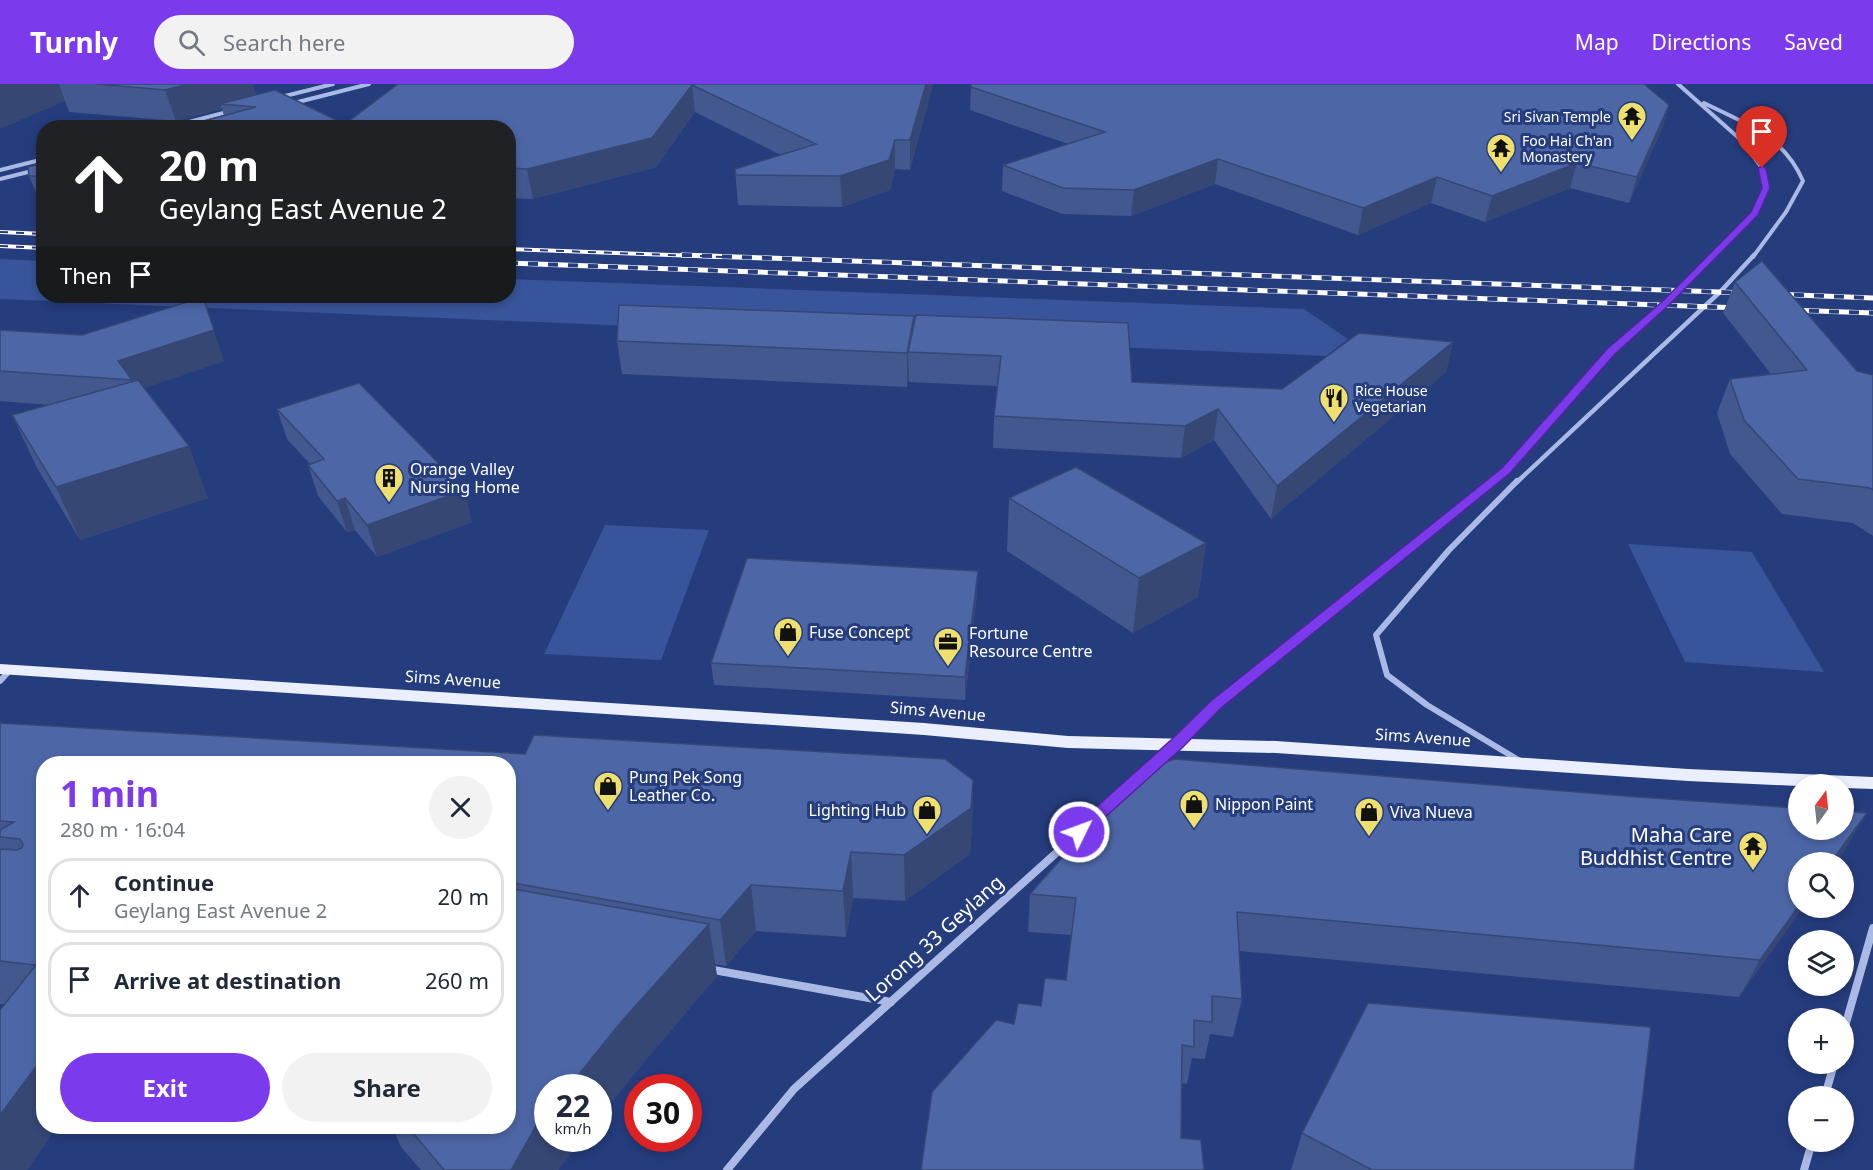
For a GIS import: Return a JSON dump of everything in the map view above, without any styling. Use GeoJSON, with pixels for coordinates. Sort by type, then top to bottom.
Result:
{"type":"FeatureCollection","features":[{"type":"Feature","properties":{"kind":"main road","name":"Sims Avenue"},"geometry":{"type":"LineString","coordinates":[[4,673],[924,729],[1068,742],[1298,748],[1688,775],[1873,783]]}},
{"type":"Feature","properties":{"kind":"street"},"geometry":{"type":"LineString","coordinates":[[270,100],[333,84]]}},
{"type":"Feature","properties":{"kind":"street"},"geometry":{"type":"LineString","coordinates":[[288,105],[369,84]]}},
{"type":"Feature","properties":{"kind":"street"},"geometry":{"type":"LineString","coordinates":[[1141,776],[1177,744],[1216,704],[1506,470],[1611,352],[1667,302],[1755,213],[1766,188],[1762,168],[1741,140],[1678,84]]}},
{"type":"Feature","properties":{"kind":"street"},"geometry":{"type":"LineString","coordinates":[[1523,763],[1427,705],[1387,675],[1376,635],[1474,524],[1652,353],[1712,301],[1748,264],[1789,211],[1803,181],[1796,165],[1782,147],[1738,120],[1696,99]]}},
{"type":"Feature","properties":{"kind":"street"},"geometry":{"type":"LineString","coordinates":[[196,120],[238,109]]}},
{"type":"Feature","properties":{"kind":"street"},"geometry":{"type":"LineString","coordinates":[[0,170],[36,161]]}},
{"type":"Feature","properties":{"kind":"street"},"geometry":{"type":"LineString","coordinates":[[0,178],[36,170]]}},
{"type":"Feature","properties":{"kind":"street","name":"Lorong 33 Geylang"},"geometry":{"type":"LineString","coordinates":[[727,1170],[794,1089],[1124,792]]}},
{"type":"Feature","properties":{"kind":"street"},"geometry":{"type":"LineString","coordinates":[[1850,1008],[1873,928]]}},
{"type":"Feature","properties":{"kind":"street"},"geometry":{"type":"LineString","coordinates":[[694,966],[891,1002]]}},
{"type":"Feature","properties":{"kind":"street"},"geometry":{"type":"LineString","coordinates":[[1804,1170],[1809,1152]]}},
{"type":"Feature","properties":{"kind":"shaded area"},"geometry":{"type":"Polygon","coordinates":[[[0,259],[36,261],[36,301],[0,299],[0,259]]]}},
{"type":"Feature","properties":{"kind":"shaded area"},"geometry":{"type":"Polygon","coordinates":[[[516,279],[1304,309],[1348,339],[1326,356],[93,303],[516,303],[516,279]]]}},
{"type":"Feature","properties":{"kind":"shaded area"},"geometry":{"type":"Polygon","coordinates":[[[605,525],[709,530],[661,660],[544,654],[605,525]]]}},
{"type":"Feature","properties":{"kind":"shaded area"},"geometry":{"type":"Polygon","coordinates":[[[1628,544],[1752,552],[1824,672],[1685,662],[1628,544]]]}},
{"type":"Feature","properties":{"kind":"building"},"geometry":{"type":"Polygon","coordinates":[[[96,84],[188,84],[165,90],[96,84]]]}},
{"type":"Feature","properties":{"kind":"building"},"geometry":{"type":"Polygon","coordinates":[[[398,84],[926,84],[910,140],[895,140],[889,160],[840,176],[736,175],[735,169],[816,144],[692,85],[652,138],[527,169],[516,168],[516,120],[350,120],[398,84]]]}},
{"type":"Feature","properties":{"kind":"building"},"geometry":{"type":"Polygon","coordinates":[[[971,84],[1644,84],[1669,105],[1637,177],[1577,163],[1492,196],[1437,177],[1363,208],[1218,159],[1134,190],[1063,188],[1003,165],[1105,132],[971,87],[971,84]]]}},
{"type":"Feature","properties":{"kind":"building"},"geometry":{"type":"Polygon","coordinates":[[[275,90],[336,120],[208,120],[256,107],[220,104],[275,90]]]}},
{"type":"Feature","properties":{"kind":"building"},"geometry":{"type":"Polygon","coordinates":[[[36,165],[36,176],[29,176],[28,167],[36,165]]]}},
{"type":"Feature","properties":{"kind":"building"},"geometry":{"type":"Polygon","coordinates":[[[1762,261],[1857,371],[1873,375],[1873,490],[1798,479],[1744,420],[1730,379],[1807,370],[1735,282],[1762,261]]]}},
{"type":"Feature","properties":{"kind":"building"},"geometry":{"type":"Polygon","coordinates":[[[184,303],[205,303],[214,330],[118,361],[132,380],[0,371],[0,330],[82,335],[184,303]]]}},
{"type":"Feature","properties":{"kind":"building"},"geometry":{"type":"Polygon","coordinates":[[[619,305],[914,316],[907,353],[617,341],[619,305]]]}},
{"type":"Feature","properties":{"kind":"building"},"geometry":{"type":"Polygon","coordinates":[[[916,315],[1128,323],[1132,382],[1282,389],[1359,333],[1453,342],[1277,486],[1218,409],[1185,426],[994,416],[1001,356],[908,352],[916,315]]]}},
{"type":"Feature","properties":{"kind":"building"},"geometry":{"type":"Polygon","coordinates":[[[138,380],[189,446],[56,487],[12,415],[138,380]]]}},
{"type":"Feature","properties":{"kind":"building"},"geometry":{"type":"Polygon","coordinates":[[[359,383],[465,490],[367,525],[345,498],[337,501],[308,465],[324,459],[277,409],[359,383]]]}},
{"type":"Feature","properties":{"kind":"building"},"geometry":{"type":"Polygon","coordinates":[[[1076,467],[1206,543],[1139,578],[1009,498],[1076,467]]]}},
{"type":"Feature","properties":{"kind":"building"},"geometry":{"type":"Polygon","coordinates":[[[747,558],[978,571],[965,677],[711,663],[747,558]]]}},
{"type":"Feature","properties":{"kind":"building"},"geometry":{"type":"Polygon","coordinates":[[[0,723],[525,754],[534,735],[945,759],[973,780],[971,808],[904,855],[851,852],[843,891],[751,885],[720,920],[516,883],[516,756],[36,756],[36,965],[0,961],[0,849],[17,850],[22,848],[23,844],[20,839],[0,837],[0,830],[14,822],[0,821],[0,723]]]}},
{"type":"Feature","properties":{"kind":"building"},"geometry":{"type":"Polygon","coordinates":[[[1175,759],[1788,807],[1788,840],[1847,840],[1838,852],[1788,852],[1788,918],[1790,918],[1760,960],[1237,912],[1242,999],[1212,996],[1212,1022],[1194,1020],[1194,1047],[1182,1045],[1181,1138],[1201,1140],[1204,1170],[921,1170],[932,1092],[996,1020],[1014,1024],[1018,1003],[1041,1006],[1045,978],[1066,980],[1076,898],[1030,894],[1139,771],[1175,759]]]}},
{"type":"Feature","properties":{"kind":"building"},"geometry":{"type":"Polygon","coordinates":[[[1854,812],[1867,813],[1854,831],[1854,812]]]}},
{"type":"Feature","properties":{"kind":"building"},"geometry":{"type":"Polygon","coordinates":[[[516,889],[709,924],[621,1022],[579,1074],[534,1074],[534,1130],[511,1170],[444,1170],[414,1134],[516,1134],[516,889]]]}},
{"type":"Feature","properties":{"kind":"building"},"geometry":{"type":"Polygon","coordinates":[[[36,965],[36,1067],[0,1115],[0,1010],[36,965]]]}},
{"type":"Feature","properties":{"kind":"building"},"geometry":{"type":"Polygon","coordinates":[[[1368,1003],[1651,1027],[1634,1170],[1372,1170],[1302,1133],[1368,1003]]]}},
{"type":"Feature","properties":{"kind":"railway"},"geometry":{"type":"LineString","coordinates":[[0,232],[36,234]]}},
{"type":"Feature","properties":{"kind":"railway"},"geometry":{"type":"LineString","coordinates":[[0,246],[36,248]]}},
{"type":"Feature","properties":{"kind":"railway"},"geometry":{"type":"LineString","coordinates":[[516,249],[725,257]]}},
{"type":"Feature","properties":{"kind":"railway"},"geometry":{"type":"LineString","coordinates":[[682,255],[1747,293]]}},
{"type":"Feature","properties":{"kind":"railway"},"geometry":{"type":"LineString","coordinates":[[516,263],[1741,308]]}},
{"type":"Feature","properties":{"kind":"railway"},"geometry":{"type":"LineString","coordinates":[[1774,294],[1873,298]]}},
{"type":"Feature","properties":{"kind":"railway"},"geometry":{"type":"LineString","coordinates":[[1789,310],[1873,313]]}},
{"type":"Feature","properties":{"kind":"place","name":"Sri Sivan Temple"},"geometry":{"type":"Point","coordinates":[1632,142]}},
{"type":"Feature","properties":{"kind":"place","name":"Foo Hai Ch'an Monastery"},"geometry":{"type":"Point","coordinates":[1501,174]}},
{"type":"Feature","properties":{"kind":"place","name":"Rice House Vegetarian"},"geometry":{"type":"Point","coordinates":[1334,424]}},
{"type":"Feature","properties":{"kind":"place","name":"Orange Valley Nursing Home"},"geometry":{"type":"Point","coordinates":[389,504]}},
{"type":"Feature","properties":{"kind":"place","name":"Fuse Concept"},"geometry":{"type":"Point","coordinates":[788,658]}},
{"type":"Feature","properties":{"kind":"place","name":"Fortune Resource Centre"},"geometry":{"type":"Point","coordinates":[948,668]}},
{"type":"Feature","properties":{"kind":"place","name":"Pung Pek Song Leather Co."},"geometry":{"type":"Point","coordinates":[608,812]}},
{"type":"Feature","properties":{"kind":"place","name":"Nippon Paint"},"geometry":{"type":"Point","coordinates":[1194,830]}},
{"type":"Feature","properties":{"kind":"place","name":"Lighting Hub"},"geometry":{"type":"Point","coordinates":[927,836]}},
{"type":"Feature","properties":{"kind":"place","name":"Viva Nueva"},"geometry":{"type":"Point","coordinates":[1369,838]}},
{"type":"Feature","properties":{"kind":"place","name":"Maha Care Buddhist Centre"},"geometry":{"type":"Point","coordinates":[1753,872]}},
{"type":"Feature","properties":{"kind":"route"},"geometry":{"type":"LineString","coordinates":[[1079,832],[1177,744],[1216,704],[1506,470],[1547,421],[1611,352],[1667,302],[1755,213],[1766,188],[1762,168]]}}]}
